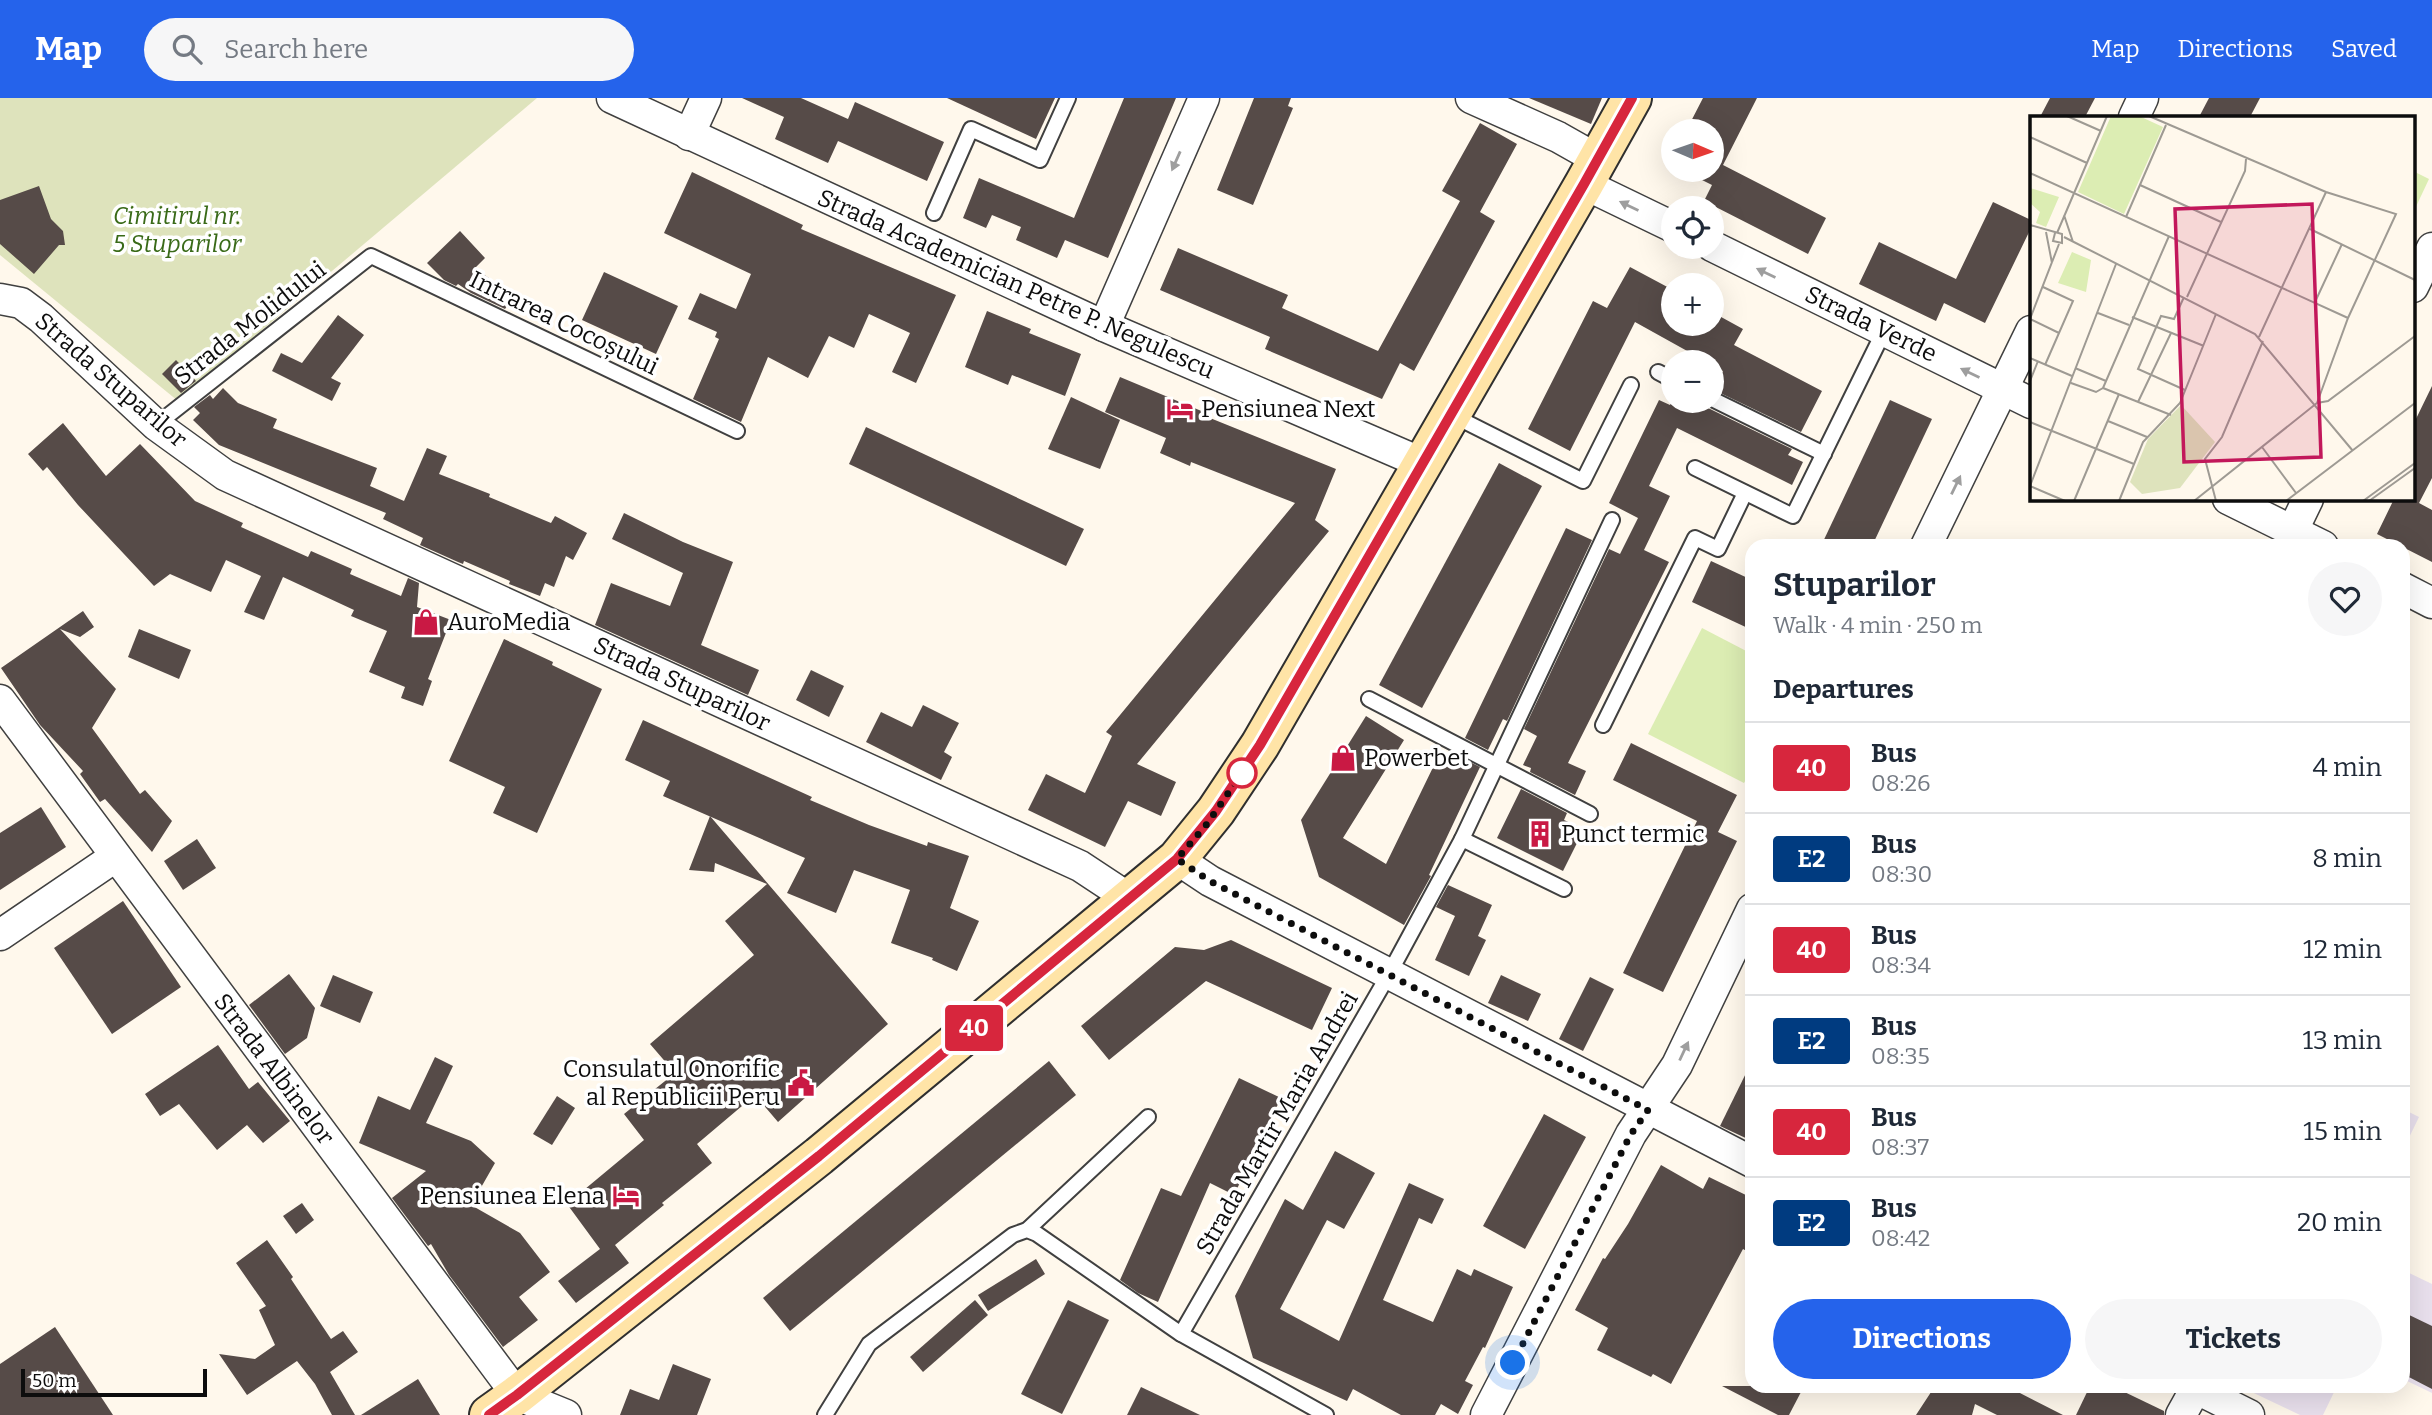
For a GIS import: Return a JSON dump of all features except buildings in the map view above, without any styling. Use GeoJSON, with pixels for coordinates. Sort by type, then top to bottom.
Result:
{"type":"FeatureCollection","features":[{"type":"Feature","properties":{"kind":"main road"},"geometry":{"type":"LineString","coordinates":[[509,1408],[819,1156],[1177,859],[1216,811],[1260,745],[1632,98]]}},
{"type":"Feature","properties":{"kind":"street","name":"Strada Academician Petre P. Negulescu"},"geometry":{"type":"LineString","coordinates":[[612,98],[1104,326],[1422,463]]}},
{"type":"Feature","properties":{"kind":"street"},"geometry":{"type":"LineString","coordinates":[[689,135],[706,98]]}},
{"type":"Feature","properties":{"kind":"street"},"geometry":{"type":"LineString","coordinates":[[1104,326],[1204,98]]}},
{"type":"Feature","properties":{"kind":"street"},"geometry":{"type":"LineString","coordinates":[[1471,98],[1558,137],[1590,171],[1661,219]]}},
{"type":"Feature","properties":{"kind":"street"},"geometry":{"type":"LineString","coordinates":[[2134,116],[2143,98]]}},
{"type":"Feature","properties":{"kind":"street"},"geometry":{"type":"LineString","coordinates":[[2414,285],[2432,248]]}},
{"type":"Feature","properties":{"kind":"street","name":"Strada Verde"},"geometry":{"type":"LineString","coordinates":[[1724,252],[2030,402]]}},
{"type":"Feature","properties":{"kind":"street","name":"Strada Stuparilor"},"geometry":{"type":"LineString","coordinates":[[0,299],[21,303],[41,317],[156,425],[225,475],[1080,866],[1130,899]]}},
{"type":"Feature","properties":{"kind":"street"},"geometry":{"type":"LineString","coordinates":[[1929,539],[2030,333]]}},
{"type":"Feature","properties":{"kind":"street"},"geometry":{"type":"LineString","coordinates":[[2230,500],[2310,539]]}},
{"type":"Feature","properties":{"kind":"street"},"geometry":{"type":"LineString","coordinates":[[2293,530],[2308,500]]}},
{"type":"Feature","properties":{"kind":"street"},"geometry":{"type":"LineString","coordinates":[[2410,592],[2432,603]]}},
{"type":"Feature","properties":{"kind":"street","name":"Strada Albinelor"},"geometry":{"type":"LineString","coordinates":[[0,700],[509,1408]]}},
{"type":"Feature","properties":{"kind":"street"},"geometry":{"type":"LineString","coordinates":[[0,935],[115,857]]}},
{"type":"Feature","properties":{"kind":"street"},"geometry":{"type":"LineString","coordinates":[[1177,859],[1210,881],[1745,1159]]}},
{"type":"Feature","properties":{"kind":"street"},"geometry":{"type":"LineString","coordinates":[[1492,1413],[1631,1134],[1677,1065],[1745,924]]}},
{"type":"Feature","properties":{"kind":"street"},"geometry":{"type":"LineString","coordinates":[[2181,1415],[2190,1393]]}},
{"type":"Feature","properties":{"kind":"street"},"geometry":{"type":"LineString","coordinates":[[2205,1393],[2249,1415]]}},
{"type":"Feature","properties":{"kind":"street"},"geometry":{"type":"LineString","coordinates":[[509,1408],[566,1415]]}},
{"type":"Feature","properties":{"kind":"lane"},"geometry":{"type":"LineString","coordinates":[[934,213],[971,129],[1040,160],[1068,98]]}},
{"type":"Feature","properties":{"kind":"lane","name":"Strada Molidului"},"geometry":{"type":"LineString","coordinates":[[156,425],[371,256]]}},
{"type":"Feature","properties":{"kind":"lane","name":"Intrarea Cocoșului"},"geometry":{"type":"LineString","coordinates":[[371,256],[737,431]]}},
{"type":"Feature","properties":{"kind":"lane"},"geometry":{"type":"LineString","coordinates":[[1695,468],[1793,516],[1884,331]]}},
{"type":"Feature","properties":{"kind":"lane"},"geometry":{"type":"LineString","coordinates":[[1450,414],[1583,481],[1631,385]]}},
{"type":"Feature","properties":{"kind":"lane"},"geometry":{"type":"LineString","coordinates":[[1724,404],[1824,454]]}},
{"type":"Feature","properties":{"kind":"lane"},"geometry":{"type":"LineString","coordinates":[[1603,725],[1695,538],[1718,549],[1745,493]]}},
{"type":"Feature","properties":{"kind":"lane","name":"Strada Martir Maria Andrei"},"geometry":{"type":"LineString","coordinates":[[1181,1334],[1389,974],[1462,839],[1612,520]]}},
{"type":"Feature","properties":{"kind":"lane"},"geometry":{"type":"LineString","coordinates":[[1368,699],[1590,814]]}},
{"type":"Feature","properties":{"kind":"lane"},"geometry":{"type":"LineString","coordinates":[[1462,839],[1564,889]]}},
{"type":"Feature","properties":{"kind":"lane"},"geometry":{"type":"LineString","coordinates":[[825,1415],[869,1344],[1013,1235],[1027,1230],[1148,1117]]}},
{"type":"Feature","properties":{"kind":"lane"},"geometry":{"type":"LineString","coordinates":[[1027,1230],[1037,1234],[1181,1334],[1326,1415]]}},
{"type":"Feature","properties":{"kind":"shaded area"},"geometry":{"type":"Polygon","coordinates":[[[2410,1112],[2419,1117],[2410,1136],[2410,1112]]]}},
{"type":"Feature","properties":{"kind":"shaded area"},"geometry":{"type":"Polygon","coordinates":[[[2410,1273],[2432,1284],[2432,1393],[2410,1382],[2410,1273]]]}},
{"type":"Feature","properties":{"kind":"shaded area"},"geometry":{"type":"Polygon","coordinates":[[[2254,1393],[2334,1393],[2323,1415],[2300,1415],[2254,1393]]]}},
{"type":"Feature","properties":{"kind":"green space","name":"Cimitirul nr. 5 Stuparilor"},"geometry":{"type":"Polygon","coordinates":[[[0,98],[537,98],[178,401],[0,255],[0,98]]]}},
{"type":"Feature","properties":{"kind":"green space"},"geometry":{"type":"Polygon","coordinates":[[[2414,172],[2429,179],[2414,211],[2414,172]]]}},
{"type":"Feature","properties":{"kind":"green space"},"geometry":{"type":"Polygon","coordinates":[[[1702,628],[1745,650],[1744,783],[1648,734],[1702,628]]]}},
{"type":"Feature","properties":{"kind":"bus line","name":"40"},"geometry":{"type":"LineString","coordinates":[[489,1415],[819,1156],[1177,859],[1216,811],[1260,745],[1632,98]]}},
{"type":"Feature","properties":{"kind":"place","name":"Pensiunea Next"},"geometry":{"type":"Point","coordinates":[1180,409]}},
{"type":"Feature","properties":{"kind":"place","name":"AuroMedia"},"geometry":{"type":"Point","coordinates":[426,622]}},
{"type":"Feature","properties":{"kind":"place","name":"Powerbet"},"geometry":{"type":"Point","coordinates":[1343,758]}},
{"type":"Feature","properties":{"kind":"place","name":"Punct termic"},"geometry":{"type":"Point","coordinates":[1540,834]}},
{"type":"Feature","properties":{"kind":"place","name":"Consulatul Onorific al Republicii Peru"},"geometry":{"type":"Point","coordinates":[801,1083]}},
{"type":"Feature","properties":{"kind":"place","name":"Pensiunea Elena"},"geometry":{"type":"Point","coordinates":[626,1196]}},
{"type":"Feature","properties":{"kind":"route"},"geometry":{"type":"LineString","coordinates":[[1242,773],[1207,824],[1177,859],[1210,881],[1648,1110],[1631,1134],[1513,1363]]}}]}
